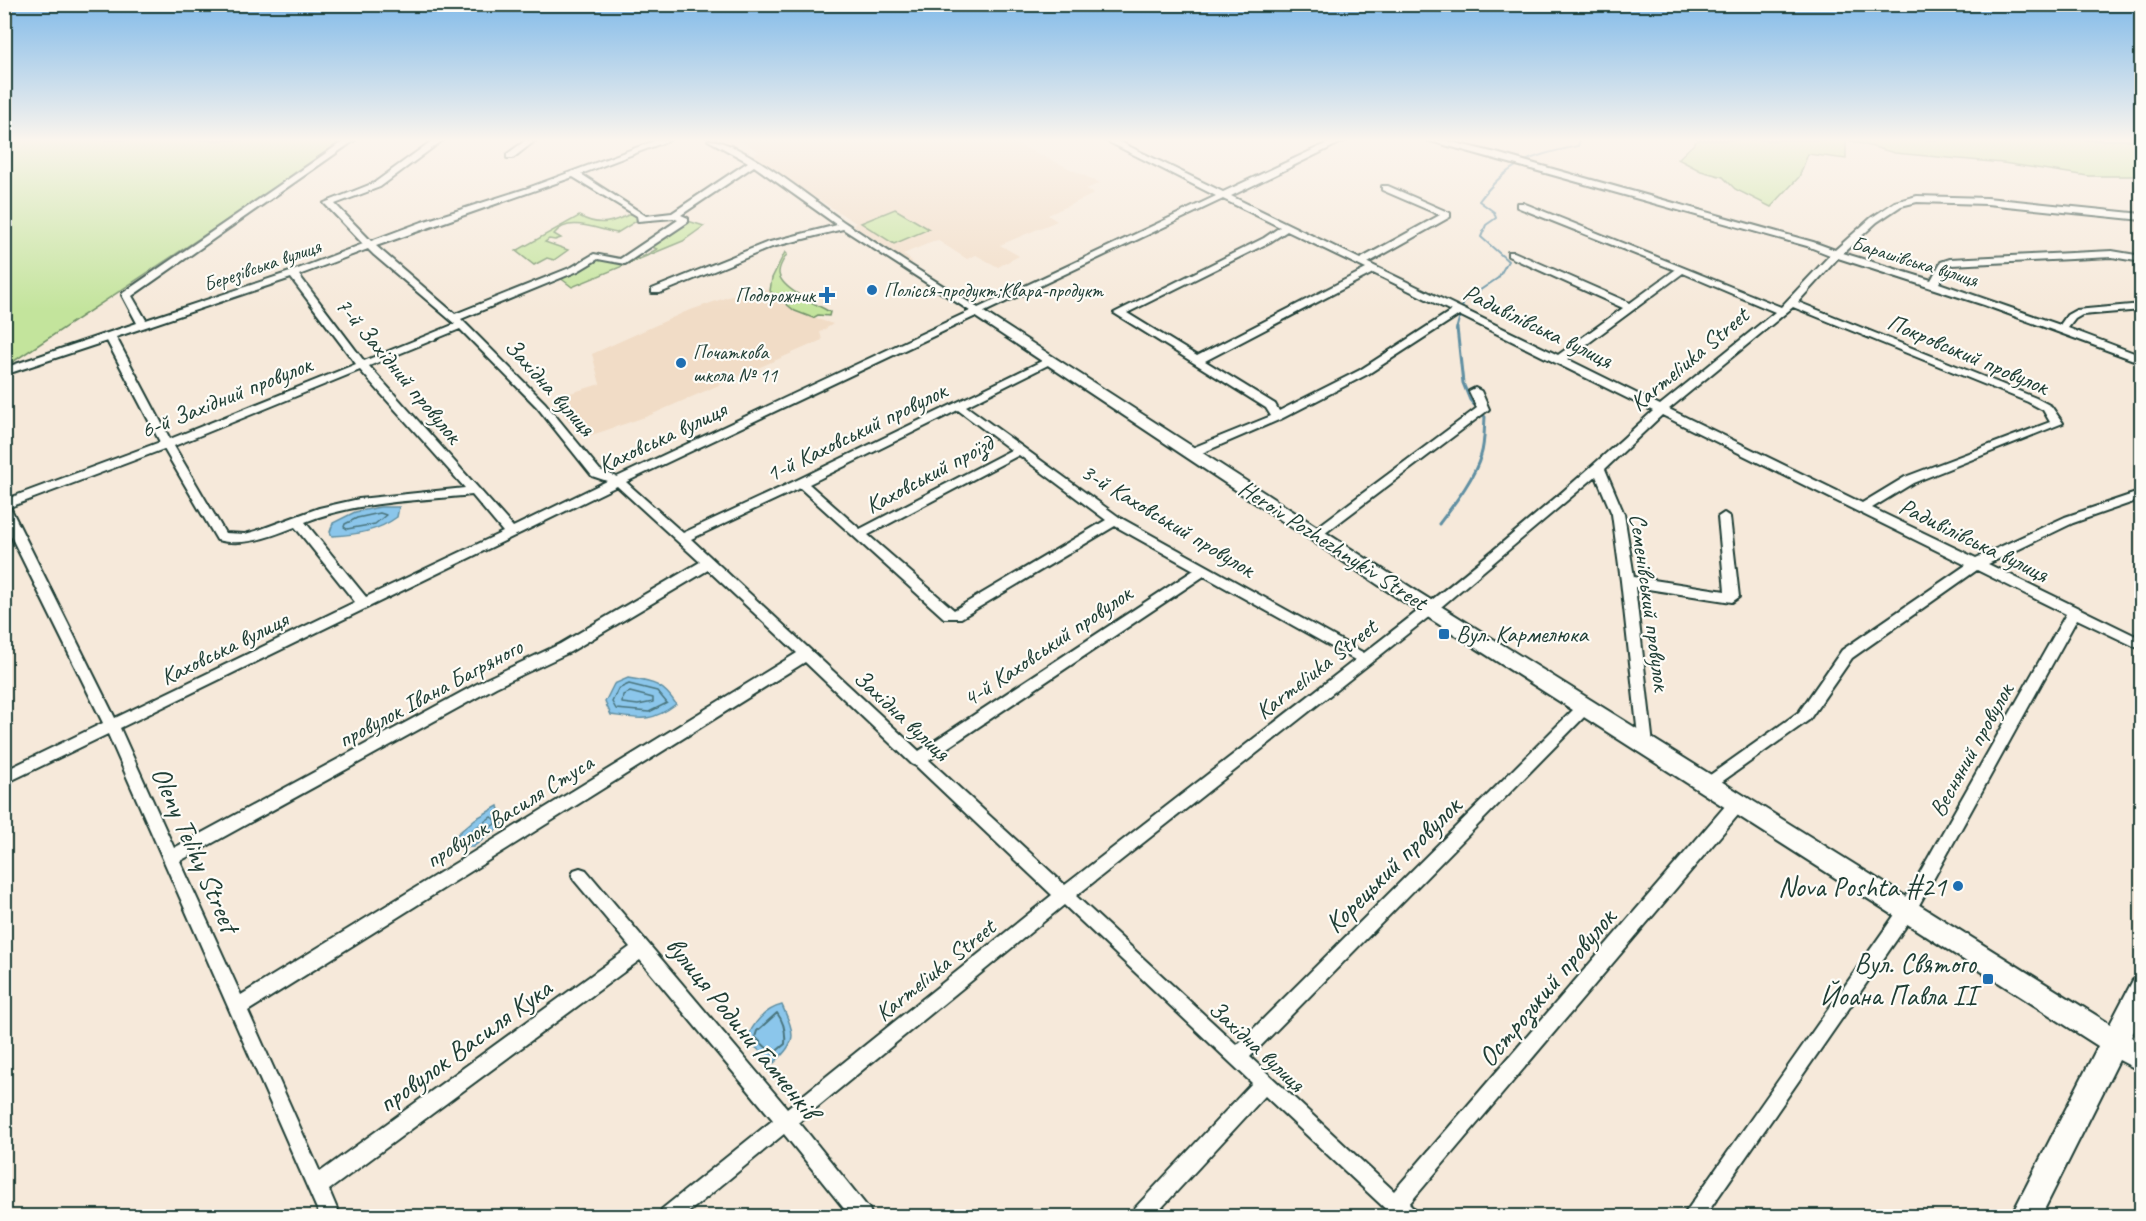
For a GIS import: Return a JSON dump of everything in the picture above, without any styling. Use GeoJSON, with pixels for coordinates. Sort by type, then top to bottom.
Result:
{"type":"FeatureCollection","features":[{"type":"Feature","properties":{"kind":"street"},"geometry":{"type":"LineString","coordinates":[[142,324],[127,295],[269,197]]}},
{"type":"Feature","properties":{"kind":"street","name":"Західна вулиця"},"geometry":{"type":"LineString","coordinates":[[345,197],[329,203],[371,246],[458,322],[541,405],[596,473],[618,481],[709,563],[1401,1211]]}},
{"type":"Feature","properties":{"kind":"street","name":"Березівська вулиця"},"geometry":{"type":"LineString","coordinates":[[4,372],[293,274],[425,224],[511,197]]}},
{"type":"Feature","properties":{"kind":"street"},"geometry":{"type":"LineString","coordinates":[[613,197],[642,214],[641,219],[674,215],[701,197]]}},
{"type":"Feature","properties":{"kind":"street","name":"Heroiv Pozhezhnykiv Street"},"geometry":{"type":"LineString","coordinates":[[803,197],[844,226],[1430,609],[2142,1059]]}},
{"type":"Feature","properties":{"kind":"street","name":"Каховська вулиця"},"geometry":{"type":"LineString","coordinates":[[4,778],[618,481],[1221,197]]}},
{"type":"Feature","properties":{"kind":"street","name":"Радивілівська вулиця"},"geometry":{"type":"LineString","coordinates":[[1225,197],[2142,645]]}},
{"type":"Feature","properties":{"kind":"street"},"geometry":{"type":"LineString","coordinates":[[1360,263],[1447,215],[1406,197]]}},
{"type":"Feature","properties":{"kind":"street","name":"Барашівська вулиця"},"geometry":{"type":"LineString","coordinates":[[1641,197],[1810,244],[1835,255],[1934,284],[2142,360]]}},
{"type":"Feature","properties":{"kind":"street","name":"Karmeliuka Street"},"geometry":{"type":"LineString","coordinates":[[669,1216],[1063,896],[1430,609],[1599,468],[1661,410],[1787,307],[1835,255],[1874,220],[1898,204],[1917,199],[1987,201],[2142,217]]}},
{"type":"Feature","properties":{"kind":"street"},"geometry":{"type":"LineString","coordinates":[[1520,205],[1681,270],[1787,307]]}},
{"type":"Feature","properties":{"kind":"street","name":"6-й Західний провулок"},"geometry":{"type":"LineString","coordinates":[[4,506],[362,365],[597,256],[622,262],[685,220],[674,215]]}},
{"type":"Feature","properties":{"kind":"street"},"geometry":{"type":"LineString","coordinates":[[656,291],[769,245],[844,226]]}},
{"type":"Feature","properties":{"kind":"street"},"geometry":{"type":"LineString","coordinates":[[1276,417],[1271,406],[1119,313],[1268,240],[1287,227]]}},
{"type":"Feature","properties":{"kind":"street"},"geometry":{"type":"LineString","coordinates":[[1511,254],[1630,307]]}},
{"type":"Feature","properties":{"kind":"street"},"geometry":{"type":"LineString","coordinates":[[1934,284],[1944,264],[1950,262],[2112,254],[2142,259]]}},
{"type":"Feature","properties":{"kind":"street"},"geometry":{"type":"LineString","coordinates":[[1196,361],[1374,269]]}},
{"type":"Feature","properties":{"kind":"street"},"geometry":{"type":"LineString","coordinates":[[1559,360],[1681,270]]}},
{"type":"Feature","properties":{"kind":"street","name":"7-й Західний провулок"},"geometry":{"type":"LineString","coordinates":[[293,274],[362,365],[511,533]]}},
{"type":"Feature","properties":{"kind":"street","name":"Покровський провулок"},"geometry":{"type":"LineString","coordinates":[[1787,307],[2032,400],[2047,408],[2057,423],[1909,480],[1863,508]]}},
{"type":"Feature","properties":{"kind":"street"},"geometry":{"type":"LineString","coordinates":[[2062,329],[2071,317],[2080,312],[2142,307]]}},
{"type":"Feature","properties":{"kind":"street"},"geometry":{"type":"LineString","coordinates":[[1191,453],[1276,417],[1364,372],[1459,311]]}},
{"type":"Feature","properties":{"kind":"street"},"geometry":{"type":"LineString","coordinates":[[110,336],[166,444],[221,537],[232,541],[248,538],[325,510],[475,491]]}},
{"type":"Feature","properties":{"kind":"street","name":"1-й Каховський провулок"},"geometry":{"type":"LineString","coordinates":[[680,539],[801,483],[1050,360]]}},
{"type":"Feature","properties":{"kind":"street"},"geometry":{"type":"LineString","coordinates":[[1317,534],[1483,409],[1475,392]]}},
{"type":"Feature","properties":{"kind":"street","name":"3-й Каховський провулок"},"geometry":{"type":"LineString","coordinates":[[958,405],[1115,520],[1364,659]]}},
{"type":"Feature","properties":{"kind":"street","name":"Каховський проїзд"},"geometry":{"type":"LineString","coordinates":[[860,534],[1018,450]]}},
{"type":"Feature","properties":{"kind":"street","name":"Семенівський провулок"},"geometry":{"type":"LineString","coordinates":[[1599,468],[1618,514],[1628,581],[1646,745]]}},
{"type":"Feature","properties":{"kind":"street"},"geometry":{"type":"LineString","coordinates":[[801,483],[947,614],[953,615],[1115,520]]}},
{"type":"Feature","properties":{"kind":"street"},"geometry":{"type":"LineString","coordinates":[[1708,784],[1804,716],[1847,654],[1976,564],[2069,520],[2142,495]]}},
{"type":"Feature","properties":{"kind":"street","name":"Oleny Telihy Street"},"geometry":{"type":"LineString","coordinates":[[4,506],[112,726],[330,1216]]}},
{"type":"Feature","properties":{"kind":"street"},"geometry":{"type":"LineString","coordinates":[[1628,581],[1732,597],[1724,517]]}},
{"type":"Feature","properties":{"kind":"street"},"geometry":{"type":"LineString","coordinates":[[296,520],[364,604]]}},
{"type":"Feature","properties":{"kind":"street","name":"провулок Івана Багряного"},"geometry":{"type":"LineString","coordinates":[[170,858],[481,689],[565,648],[709,563]]}},
{"type":"Feature","properties":{"kind":"street","name":"4-й Каховський провулок"},"geometry":{"type":"LineString","coordinates":[[917,760],[1203,570]]}},
{"type":"Feature","properties":{"kind":"street","name":"Весняний провулок"},"geometry":{"type":"LineString","coordinates":[[1693,1216],[1907,911],[2074,612]]}},
{"type":"Feature","properties":{"kind":"street","name":"провулок Василя Стуса"},"geometry":{"type":"LineString","coordinates":[[238,1007],[805,655]]}},
{"type":"Feature","properties":{"kind":"street","name":"Корецький провулок"},"geometry":{"type":"LineString","coordinates":[[1237,1058],[1585,707]]}},
{"type":"Feature","properties":{"kind":"street","name":"Острозький провулок"},"geometry":{"type":"LineString","coordinates":[[1401,1211],[1738,803]]}},
{"type":"Feature","properties":{"kind":"street","name":"вулиця Родини Гамченків"},"geometry":{"type":"LineString","coordinates":[[580,875],[643,948],[862,1216]]}},
{"type":"Feature","properties":{"kind":"street","name":"провулок Василя Кука"},"geometry":{"type":"LineString","coordinates":[[316,1187],[643,948]]}},
{"type":"Feature","properties":{"kind":"street"},"geometry":{"type":"LineString","coordinates":[[2026,1216],[2142,988]]}},
{"type":"Feature","properties":{"kind":"street"},"geometry":{"type":"LineString","coordinates":[[1142,1216],[1264,1084]]}},
{"type":"Feature","properties":{"kind":"shaded area"},"geometry":{"type":"Polygon","coordinates":[[[814,197],[1087,197],[1048,215],[1057,221],[1000,245],[1019,256],[998,267],[976,255],[967,259],[937,240],[903,254],[913,262],[910,263],[853,225],[856,223],[814,197]]]}},
{"type":"Feature","properties":{"kind":"shaded area","name":"Початкова школа № 11"},"geometry":{"type":"Polygon","coordinates":[[[767,289],[795,312],[833,324],[820,332],[822,340],[648,416],[583,438],[551,399],[600,384],[592,354],[685,312],[742,292],[752,295],[767,289]]]}},
{"type":"Feature","properties":{"kind":"green space"},"geometry":{"type":"Polygon","coordinates":[[[5,197],[262,197],[5,367],[5,197]]]}},
{"type":"Feature","properties":{"kind":"green space"},"geometry":{"type":"Polygon","coordinates":[[[1751,197],[1780,197],[1771,207],[1751,197]]]}},
{"type":"Feature","properties":{"kind":"green space"},"geometry":{"type":"Polygon","coordinates":[[[895,209],[929,229],[894,244],[861,223],[895,209]]]}},
{"type":"Feature","properties":{"kind":"green space"},"geometry":{"type":"Polygon","coordinates":[[[635,212],[638,220],[617,233],[584,225],[567,225],[560,228],[554,234],[561,238],[549,239],[545,242],[568,250],[554,260],[547,258],[534,265],[516,251],[579,216],[601,223],[620,219],[635,212]]]}},
{"type":"Feature","properties":{"kind":"green space"},"geometry":{"type":"Polygon","coordinates":[[[688,221],[704,226],[683,241],[572,287],[559,277],[598,259],[623,264],[634,257],[639,259],[657,249],[650,246],[688,221]]]}},
{"type":"Feature","properties":{"kind":"green space"},"geometry":{"type":"Polygon","coordinates":[[[785,252],[787,254],[779,270],[780,278],[792,290],[830,312],[829,316],[818,315],[813,318],[795,311],[770,291],[772,278],[785,252]]]}},
{"type":"Feature","properties":{"kind":"water"},"geometry":{"type":"Polygon","coordinates":[[[380,507],[399,507],[397,517],[382,526],[366,531],[332,536],[330,532],[333,523],[355,512],[380,507]]]}},
{"type":"Feature","properties":{"kind":"water"},"geometry":{"type":"Polygon","coordinates":[[[628,678],[656,685],[666,692],[676,704],[652,717],[630,718],[611,715],[605,702],[614,684],[628,678]]]}},
{"type":"Feature","properties":{"kind":"water"},"geometry":{"type":"Polygon","coordinates":[[[498,806],[503,825],[473,847],[452,848],[454,837],[475,819],[498,806]]]}},
{"type":"Feature","properties":{"kind":"water"},"geometry":{"type":"Polygon","coordinates":[[[782,1005],[790,1023],[792,1037],[787,1048],[774,1063],[747,1040],[752,1028],[760,1018],[770,1010],[782,1005]]]}},
{"type":"Feature","properties":{"kind":"waterway"},"geometry":{"type":"LineString","coordinates":[[1456,330],[1464,301],[1498,278],[1508,261],[1481,237],[1486,225],[1496,218],[1494,212],[1479,201],[1482,197]]}},
{"type":"Feature","properties":{"kind":"waterway"},"geometry":{"type":"LineString","coordinates":[[1439,524],[1474,473],[1484,441],[1485,417],[1470,400],[1463,383],[1457,328]]}},
{"type":"Feature","properties":{"kind":"place","name":"Полісся-продукт;Квара-продукт"},"geometry":{"type":"Point","coordinates":[872,290]}},
{"type":"Feature","properties":{"kind":"place","name":"Подорожник"},"geometry":{"type":"Point","coordinates":[827,295]}},
{"type":"Feature","properties":{"kind":"place","name":"Початкова школа № 11"},"geometry":{"type":"Point","coordinates":[681,363]}},
{"type":"Feature","properties":{"kind":"place","name":"Вул. Кармелюка"},"geometry":{"type":"Point","coordinates":[1444,634]}},
{"type":"Feature","properties":{"kind":"place","name":"Nova Poshta #21"},"geometry":{"type":"Point","coordinates":[1958,886]}},
{"type":"Feature","properties":{"kind":"place","name":"Вул. Святого Йоана Павла ІІ"},"geometry":{"type":"Point","coordinates":[1988,979]}}]}
